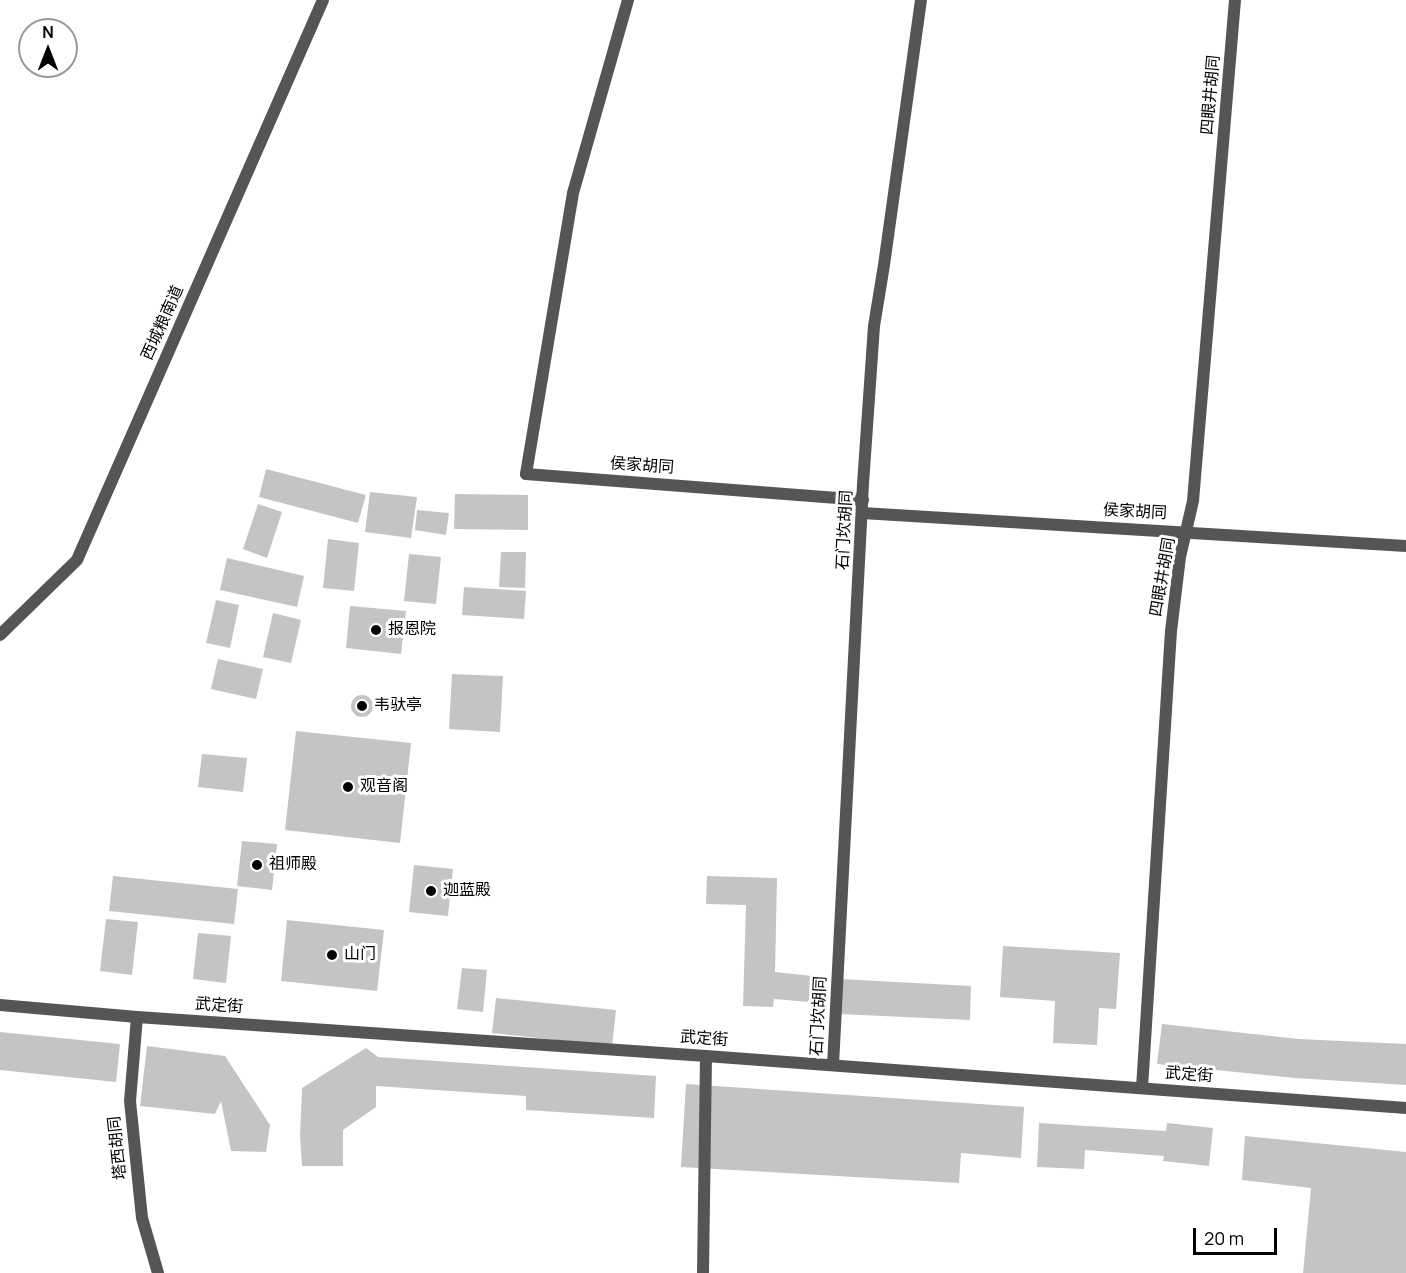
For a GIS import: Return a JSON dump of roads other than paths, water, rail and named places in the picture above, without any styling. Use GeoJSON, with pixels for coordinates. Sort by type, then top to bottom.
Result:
{"type":"FeatureCollection","features":[{"type":"Feature","properties":{"kind":"street","name":"西城粮南道"},"geometry":{"type":"LineString","coordinates":[[0,636],[77,560],[323,0]]}},
{"type":"Feature","properties":{"kind":"street","name":"侯家胡同"},"geometry":{"type":"LineString","coordinates":[[628,0],[573,193],[526,474],[863,500]]}},
{"type":"Feature","properties":{"kind":"street","name":"石门坎胡同"},"geometry":{"type":"LineString","coordinates":[[833,1065],[874,326],[921,0]]}},
{"type":"Feature","properties":{"kind":"street","name":"四眼井胡同"},"geometry":{"type":"LineString","coordinates":[[1142,1088],[1171,632],[1180,557],[1188,531],[1193,501],[1235,0]]}},
{"type":"Feature","properties":{"kind":"street","name":"侯家胡同"},"geometry":{"type":"LineString","coordinates":[[862,513],[1406,546]]}},
{"type":"Feature","properties":{"kind":"street","name":"武定街"},"geometry":{"type":"LineString","coordinates":[[0,1005],[137,1017],[833,1065],[1406,1108]]}},
{"type":"Feature","properties":{"kind":"street","name":"塔西胡同"},"geometry":{"type":"LineString","coordinates":[[137,1017],[130,1101],[142,1218],[158,1273]]}},
{"type":"Feature","properties":{"kind":"street"},"geometry":{"type":"LineString","coordinates":[[703,1273],[706,1056]]}},
{"type":"Feature","properties":{"kind":"place","name":"报恩院"},"geometry":{"type":"Point","coordinates":[376,630]}},
{"type":"Feature","properties":{"kind":"place","name":"韦驮亭"},"geometry":{"type":"Point","coordinates":[362,706]}},
{"type":"Feature","properties":{"kind":"place","name":"观音阁"},"geometry":{"type":"Point","coordinates":[348,787]}},
{"type":"Feature","properties":{"kind":"place","name":"祖师殿"},"geometry":{"type":"Point","coordinates":[257,865]}},
{"type":"Feature","properties":{"kind":"place","name":"迦蓝殿"},"geometry":{"type":"Point","coordinates":[431,891]}},
{"type":"Feature","properties":{"kind":"place","name":"山门"},"geometry":{"type":"Point","coordinates":[332,955]}}]}
